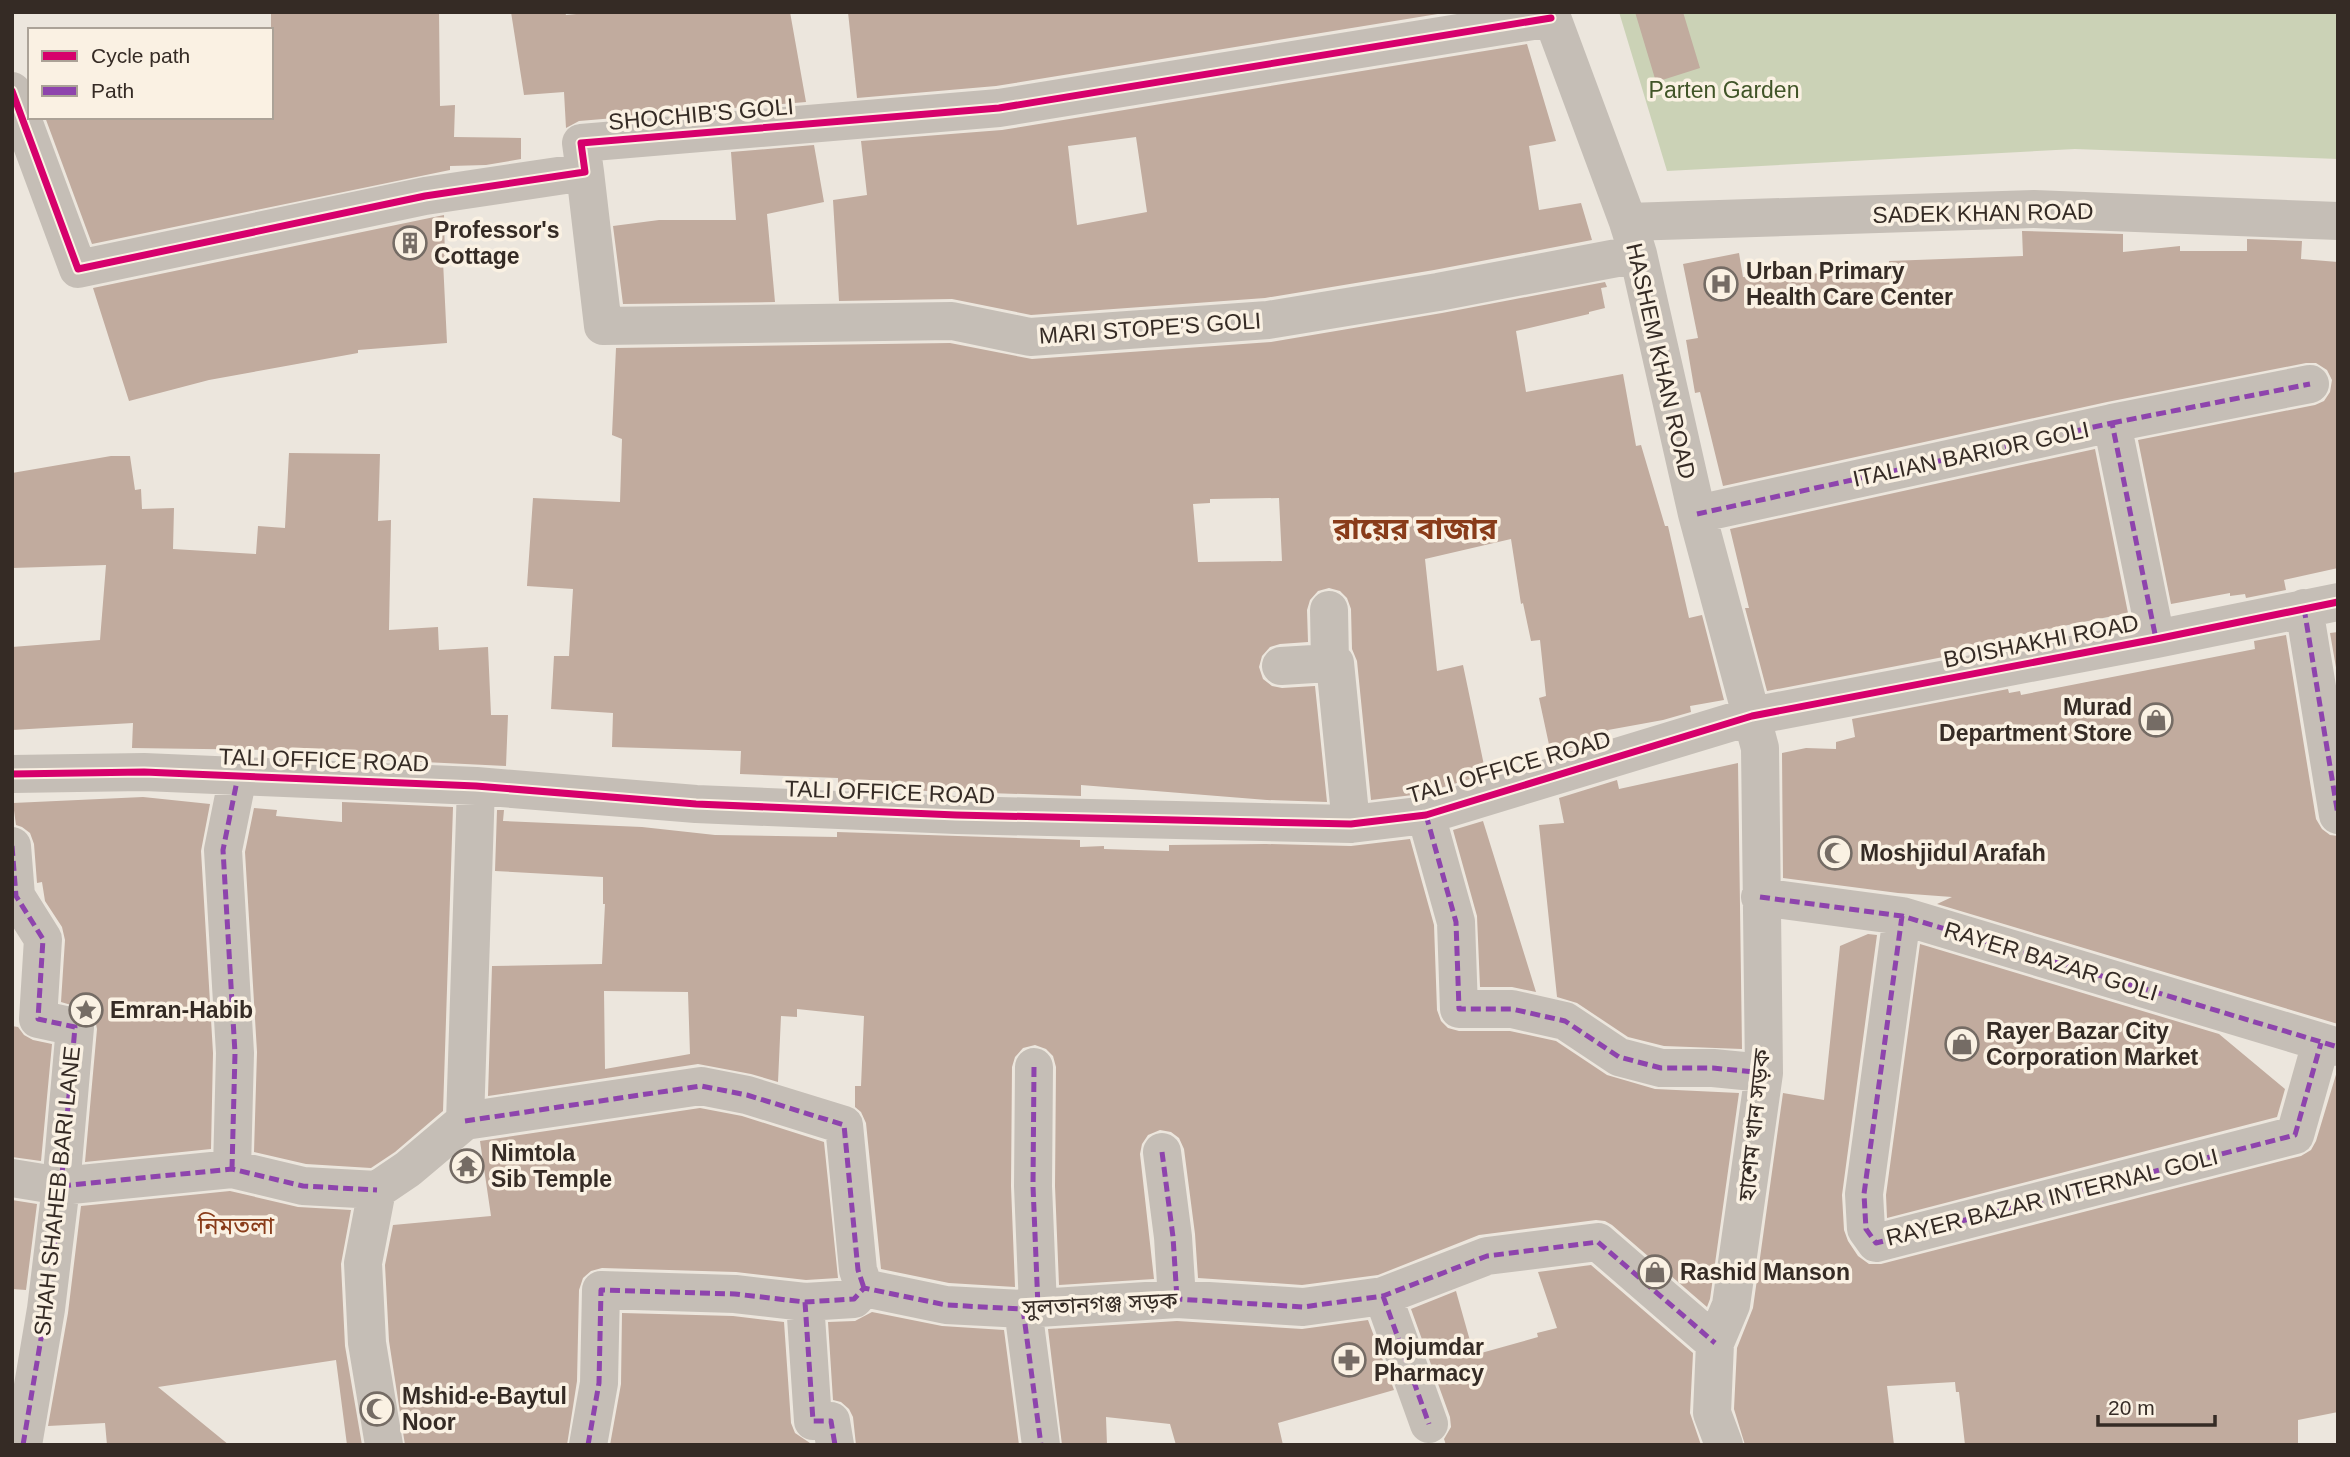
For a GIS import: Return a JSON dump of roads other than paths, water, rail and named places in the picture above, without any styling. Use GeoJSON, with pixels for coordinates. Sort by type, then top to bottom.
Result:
{"type":"FeatureCollection","features":[{"type":"Feature","properties":{"kind":"street","name":"SHOCHIB'S GOLI"},"geometry":{"type":"LineString","coordinates":[[585,172],[581,143],[999,108],[1550,15]]}},
{"type":"Feature","properties":{"kind":"street","name":"HASHEM KHAN ROAD"},"geometry":{"type":"LineString","coordinates":[[1550,15],[1633,238],[1697,513],[1752,716]]}},
{"type":"Feature","properties":{"kind":"street"},"geometry":{"type":"LineString","coordinates":[[12,91],[78,269],[425,197],[585,172]]}},
{"type":"Feature","properties":{"kind":"street","name":"MARI STOPE'S GOLI"},"geometry":{"type":"LineString","coordinates":[[585,172],[603,326],[952,321],[1030,337],[1268,320],[1438,292],[1633,238]]}},
{"type":"Feature","properties":{"kind":"street","name":"SADEK KHAN ROAD"},"geometry":{"type":"LineString","coordinates":[[1633,238],[2034,209],[2338,221]]}},
{"type":"Feature","properties":{"kind":"street"},"geometry":{"type":"LineString","coordinates":[[2112,423],[2310,384]]}},
{"type":"Feature","properties":{"kind":"street","name":"ITALIAN BARIOR GOLI"},"geometry":{"type":"LineString","coordinates":[[1697,513],[2112,423],[2156,639]]}},
{"type":"Feature","properties":{"kind":"street"},"geometry":{"type":"LineString","coordinates":[[2321,605],[2338,815]]}},
{"type":"Feature","properties":{"kind":"street","name":"BOISHAKHI ROAD"},"geometry":{"type":"LineString","coordinates":[[1752,716],[2321,605]]}},
{"type":"Feature","properties":{"kind":"street"},"geometry":{"type":"LineString","coordinates":[[1329,610],[1330,663]]}},
{"type":"Feature","properties":{"kind":"street"},"geometry":{"type":"LineString","coordinates":[[1281,666],[1335,663],[1351,824]]}},
{"type":"Feature","properties":{"kind":"street","name":"TALI OFFICE ROAD"},"geometry":{"type":"LineString","coordinates":[[12,774],[144,772],[477,786],[723,805],[1351,824],[1426,815],[1752,716]]}},
{"type":"Feature","properties":{"kind":"street","name":"হাশেম খান সড়ক"},"geometry":{"type":"LineString","coordinates":[[1724,1445],[1712,1413],[1715,1343],[1731,1305],[1764,1073],[1760,748],[1752,716]]}},
{"type":"Feature","properties":{"kind":"street"},"geometry":{"type":"LineString","coordinates":[[232,1169],[235,1053],[223,850],[238,776]]}},
{"type":"Feature","properties":{"kind":"street"},"geometry":{"type":"LineString","coordinates":[[465,1121],[477,786]]}},
{"type":"Feature","properties":{"kind":"street"},"geometry":{"type":"LineString","coordinates":[[1426,815],[1456,922],[1459,1009],[1512,1009],[1565,1021],[1619,1057],[1661,1068],[1713,1068],[1764,1073]]}},
{"type":"Feature","properties":{"kind":"street","name":"SHAH SHAHEB BARI LANE"},"geometry":{"type":"LineString","coordinates":[[12,846],[16,896],[43,939],[38,1019],[75,1027],[61,1186],[46,1308],[23,1445]]}},
{"type":"Feature","properties":{"kind":"street","name":"RAYER BAZAR GOLI"},"geometry":{"type":"LineString","coordinates":[[1760,897],[1902,916],[2330,1045]]}},
{"type":"Feature","properties":{"kind":"street","name":"RAYER BAZAR INTERNAL GOLI"},"geometry":{"type":"LineString","coordinates":[[1902,916],[1864,1194],[1866,1230],[1876,1243],[2295,1135],[2330,1045]]}},
{"type":"Feature","properties":{"kind":"street"},"geometry":{"type":"LineString","coordinates":[[1034,1067],[1031,1308],[1041,1445]]}},
{"type":"Feature","properties":{"kind":"street"},"geometry":{"type":"LineString","coordinates":[[12,1178],[61,1186],[232,1169],[303,1186],[377,1190],[408,1169],[465,1121],[701,1086],[747,1095],[844,1125],[858,1270],[864,1288],[855,1299],[805,1302],[736,1294],[601,1290],[599,1383],[588,1445]]}},
{"type":"Feature","properties":{"kind":"street"},"geometry":{"type":"LineString","coordinates":[[1163,1152],[1177,1299]]}},
{"type":"Feature","properties":{"kind":"street"},"geometry":{"type":"LineString","coordinates":[[377,1190],[363,1264],[367,1343],[384,1445]]}},
{"type":"Feature","properties":{"kind":"street","name":"সুলতানগঞ্জ সড়ক"},"geometry":{"type":"LineString","coordinates":[[864,1288],[946,1305],[1031,1308],[1177,1299],[1303,1307],[1382,1296],[1487,1256],[1598,1242],[1715,1343]]}},
{"type":"Feature","properties":{"kind":"street"},"geometry":{"type":"LineString","coordinates":[[1382,1296],[1429,1424]]}},
{"type":"Feature","properties":{"kind":"street"},"geometry":{"type":"LineString","coordinates":[[805,1302],[813,1421],[831,1421],[835,1445]]}},
{"type":"Feature","properties":{"kind":"place","name":"Professor's Cottage"},"geometry":{"type":"Point","coordinates":[410,243]}},
{"type":"Feature","properties":{"kind":"place","name":"Urban Primary Health Care Center"},"geometry":{"type":"Point","coordinates":[1721,284]}},
{"type":"Feature","properties":{"kind":"place","name":"Murad Department Store"},"geometry":{"type":"Point","coordinates":[2156,720]}},
{"type":"Feature","properties":{"kind":"place","name":"Moshjidul Arafah"},"geometry":{"type":"Point","coordinates":[1835,853]}},
{"type":"Feature","properties":{"kind":"place","name":"Emran-Habib"},"geometry":{"type":"Point","coordinates":[86,1010]}},
{"type":"Feature","properties":{"kind":"place","name":"Rayer Bazar City Corporation Market"},"geometry":{"type":"Point","coordinates":[1962,1044]}},
{"type":"Feature","properties":{"kind":"place","name":"Nimtola Sib Temple"},"geometry":{"type":"Point","coordinates":[467,1166]}},
{"type":"Feature","properties":{"kind":"place","name":"Rashid Manson"},"geometry":{"type":"Point","coordinates":[1655,1272]}},
{"type":"Feature","properties":{"kind":"place","name":"Mojumdar Pharmacy"},"geometry":{"type":"Point","coordinates":[1349,1360]}},
{"type":"Feature","properties":{"kind":"place","name":"Mshid-e-Baytul Noor"},"geometry":{"type":"Point","coordinates":[377,1409]}},
{"type":"Feature","properties":{"kind":"district","name":"রায়ের বাজার"},"geometry":{"type":"Point","coordinates":[1415,528]}},
{"type":"Feature","properties":{"kind":"district","name":"নিমতলা"},"geometry":{"type":"Point","coordinates":[236,1225]}},
{"type":"Feature","properties":{"kind":"park label","name":"Parten Garden"},"geometry":{"type":"Point","coordinates":[1724,90]}}]}
